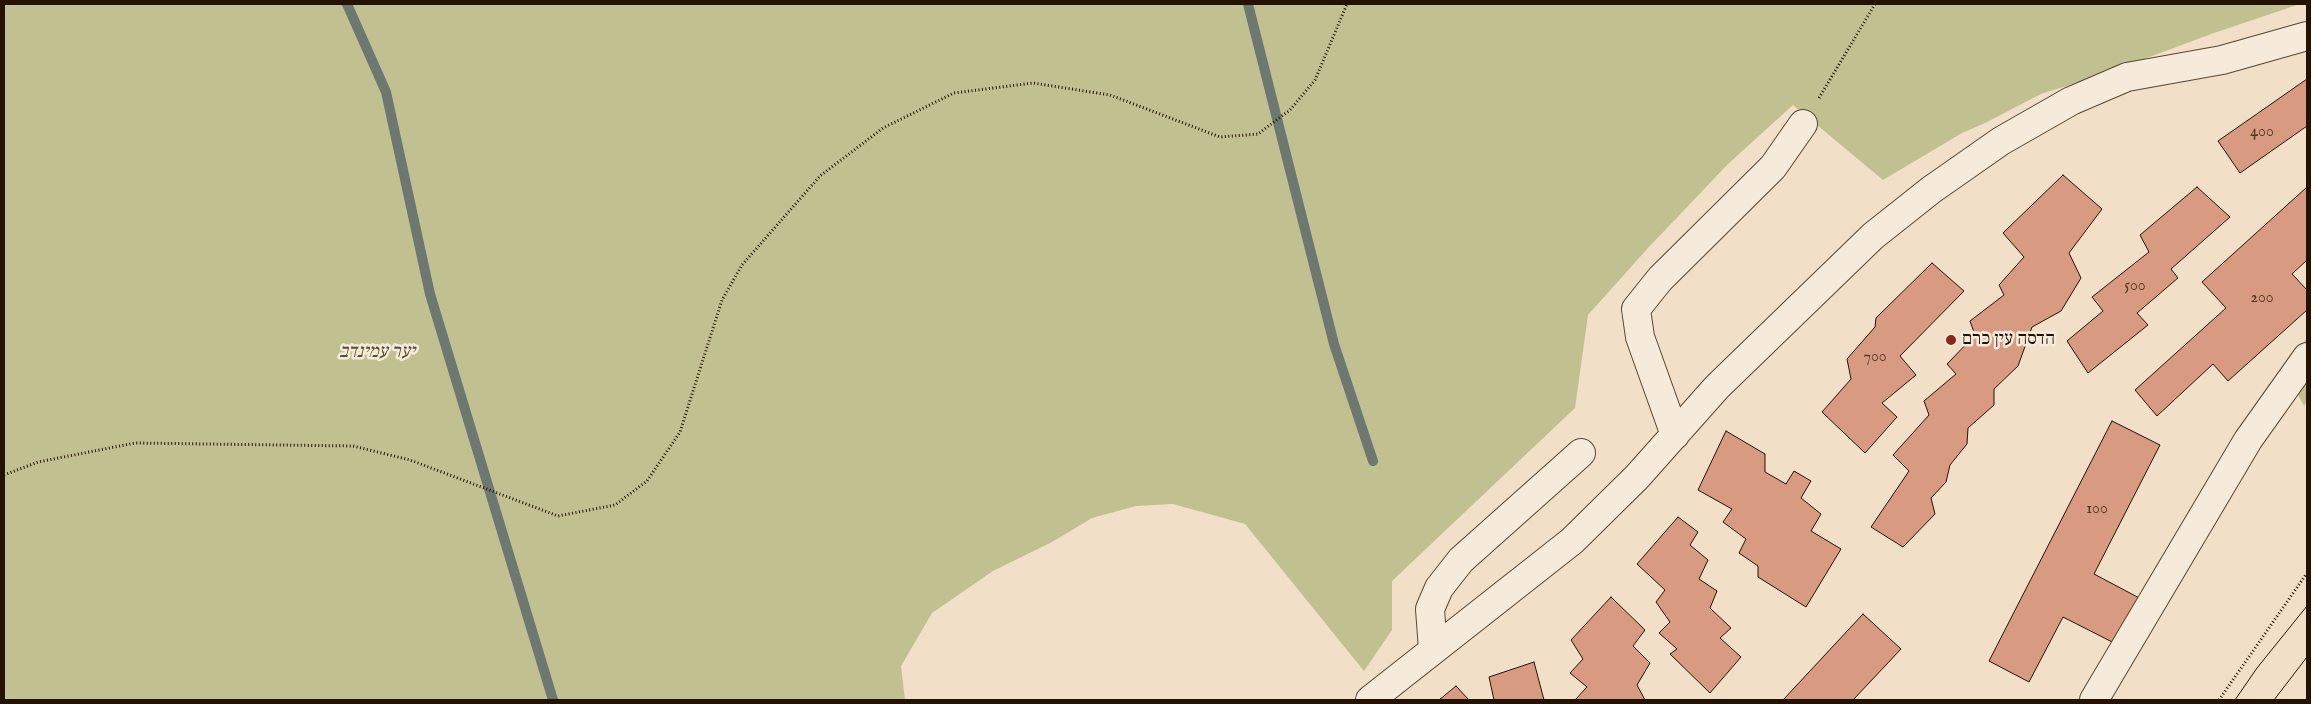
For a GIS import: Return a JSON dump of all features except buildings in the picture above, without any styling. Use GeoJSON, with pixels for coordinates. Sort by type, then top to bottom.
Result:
{"type":"FeatureCollection","features":[{"type":"Feature","properties":{"kind":"street"},"geometry":{"type":"LineString","coordinates":[[1370,700],[1572,541],[1637,477],[1717,387],[1873,236],[1931,190],[2001,141],[2071,101],[2127,78],[2222,60],[2307,36]]}},
{"type":"Feature","properties":{"kind":"street"},"geometry":{"type":"LineString","coordinates":[[1675,435],[1640,337],[1636,309],[1660,279],[1773,167],[1803,124]]}},
{"type":"Feature","properties":{"kind":"street"},"geometry":{"type":"LineString","coordinates":[[2094,700],[2248,440],[2307,357]]}},
{"type":"Feature","properties":{"kind":"street"},"geometry":{"type":"LineString","coordinates":[[1433,650],[1430,609],[1440,588],[1461,560],[1581,453]]}},
{"type":"Feature","properties":{"kind":"path"},"geometry":{"type":"LineString","coordinates":[[4,475],[38,462],[135,443],[353,446],[410,460],[558,516],[615,505],[647,481],[680,432],[722,300],[742,265],[820,176],[883,128],[954,93],[1033,83],[1110,95],[1220,138],[1258,134],[1290,110],[1315,80],[1347,4]]}},
{"type":"Feature","properties":{"kind":"path"},"geometry":{"type":"LineString","coordinates":[[1803,124],[1875,4]]}},
{"type":"Feature","properties":{"kind":"path"},"geometry":{"type":"LineString","coordinates":[[2220,700],[2307,573]]}},
{"type":"Feature","properties":{"kind":"green space","name":"יער עמינדב"},"geometry":{"type":"Polygon","coordinates":[[[4,4],[2300,4],[2214,33],[2101,75],[2041,94],[1962,133],[1883,180],[1793,105],[1728,164],[1648,248],[1588,315],[1575,408],[1392,581],[1392,630],[1364,671],[1245,524],[1173,504],[1136,506],[1092,518],[1052,542],[993,571],[932,613],[901,666],[905,700],[4,700],[4,4]]]}},
{"type":"Feature","properties":{"kind":"green space"},"geometry":{"type":"Polygon","coordinates":[[[2307,338],[2307,401],[2304,406],[2284,368],[2307,338]]]}},
{"type":"Feature","properties":{"kind":"waterway"},"geometry":{"type":"LineString","coordinates":[[347,4],[386,92],[430,294],[553,700]]}},
{"type":"Feature","properties":{"kind":"waterway"},"geometry":{"type":"LineString","coordinates":[[1248,4],[1334,344],[1373,461]]}},
{"type":"Feature","properties":{"kind":"tram line"},"geometry":{"type":"LineString","coordinates":[[2235,700],[2257,668],[2307,606]]}},
{"type":"Feature","properties":{"kind":"tram line"},"geometry":{"type":"LineString","coordinates":[[2274,700],[2307,657]]}},
{"type":"Feature","properties":{"kind":"place","name":"הדסה עין כרם"},"geometry":{"type":"Point","coordinates":[1951,340]}}]}
